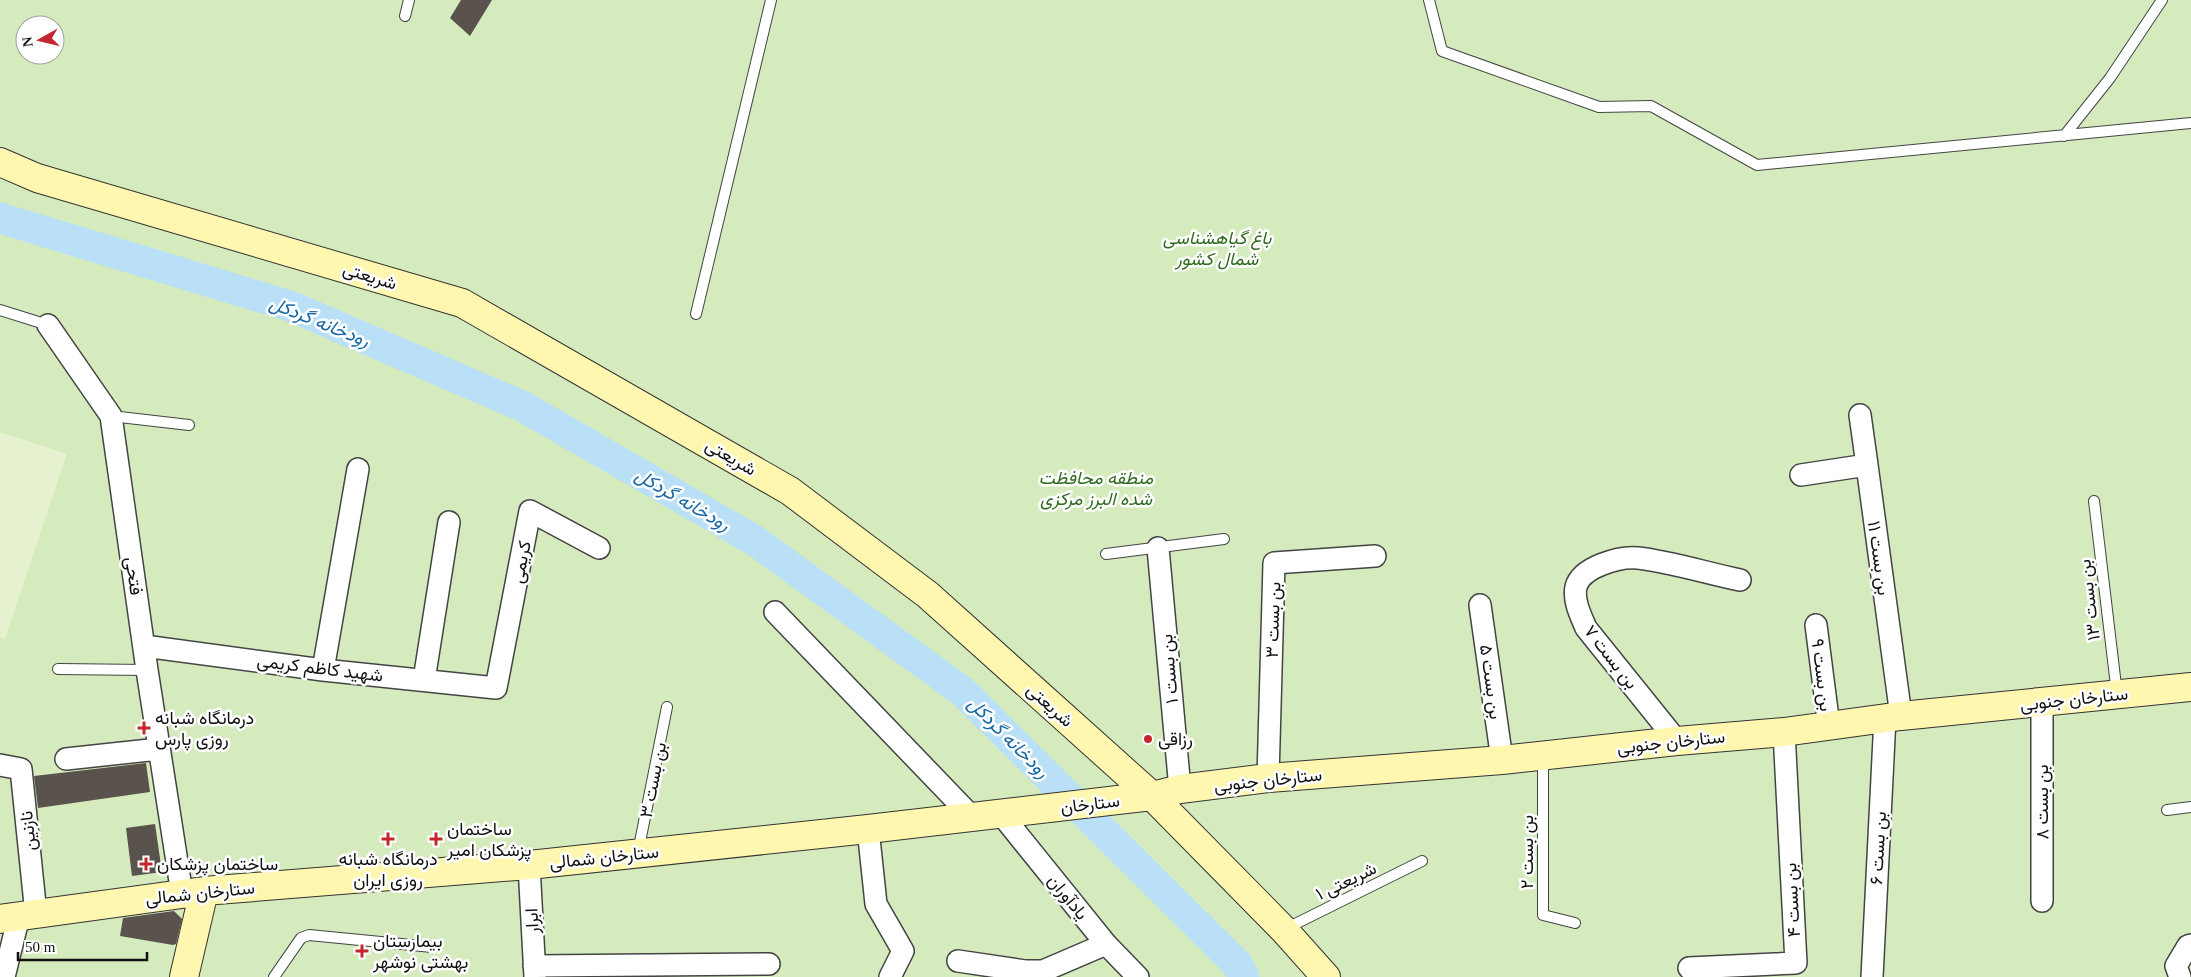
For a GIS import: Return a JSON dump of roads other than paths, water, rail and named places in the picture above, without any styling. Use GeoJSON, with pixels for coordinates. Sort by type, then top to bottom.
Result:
{"type":"FeatureCollection","features":[{"type":"Feature","properties":{"kind":"main road","name":"شریعتی"},"geometry":{"type":"LineString","coordinates":[[0,162],[37,178],[462,304],[790,492],[928,594],[1152,796],[1284,930],[1326,977]]}},
{"type":"Feature","properties":{"kind":"main road","name":"ستارخان جنوبی"},"geometry":{"type":"LineString","coordinates":[[1152,796],[1180,789],[1268,778],[1543,756],[1678,740],[1784,732],[1893,717],[2191,687]]}},
{"type":"Feature","properties":{"kind":"main road","name":"ستارخان"},"geometry":{"type":"LineString","coordinates":[[1028,811],[1152,796]]}},
{"type":"Feature","properties":{"kind":"main road","name":"ستارخان شمالی"},"geometry":{"type":"LineString","coordinates":[[18,916],[193,893],[528,865],[1028,811]]}},
{"type":"Feature","properties":{"kind":"main road"},"geometry":{"type":"LineString","coordinates":[[184,977],[193,893]]}},
{"type":"Feature","properties":{"kind":"street","name":"فتحی"},"geometry":{"type":"LineString","coordinates":[[48,324],[111,416],[159,748],[193,893]]}},
{"type":"Feature","properties":{"kind":"street","name":"بن بست ۱۱"},"geometry":{"type":"LineString","coordinates":[[1860,415],[1867,465],[1893,717]]}},
{"type":"Feature","properties":{"kind":"street"},"geometry":{"type":"LineString","coordinates":[[1801,475],[1867,465]]}},
{"type":"Feature","properties":{"kind":"street"},"geometry":{"type":"LineString","coordinates":[[323,670],[358,469]]}},
{"type":"Feature","properties":{"kind":"street","name":"کریمی"},"geometry":{"type":"LineString","coordinates":[[496,688],[530,511],[599,548]]}},
{"type":"Feature","properties":{"kind":"street"},"geometry":{"type":"LineString","coordinates":[[424,680],[449,522]]}},
{"type":"Feature","properties":{"kind":"street","name":"بن بست ۱"},"geometry":{"type":"LineString","coordinates":[[1158,548],[1180,789]]}},
{"type":"Feature","properties":{"kind":"street","name":"بن بست ۳"},"geometry":{"type":"LineString","coordinates":[[1268,778],[1274,563],[1376,556]]}},
{"type":"Feature","properties":{"kind":"street","name":"بن بست ۷"},"geometry":{"type":"LineString","coordinates":[[1678,740],[1586,628],[1577,607],[1576,587],[1589,570],[1611,562],[1636,558],[1740,580]]}},
{"type":"Feature","properties":{"kind":"street","name":"بن بست ۵"},"geometry":{"type":"LineString","coordinates":[[1480,605],[1502,760]]}},
{"type":"Feature","properties":{"kind":"street"},"geometry":{"type":"LineString","coordinates":[[774,612],[972,817]]}},
{"type":"Feature","properties":{"kind":"street","name":"بن بست ۹"},"geometry":{"type":"LineString","coordinates":[[1816,625],[1829,726]]}},
{"type":"Feature","properties":{"kind":"street","name":"شهید کاظم کریمی"},"geometry":{"type":"LineString","coordinates":[[144,646],[323,670],[496,688]]}},
{"type":"Feature","properties":{"kind":"street","name":"بن بست ۸"},"geometry":{"type":"LineString","coordinates":[[2042,702],[2042,901]]}},
{"type":"Feature","properties":{"kind":"street","name":"بن بست ۶"},"geometry":{"type":"LineString","coordinates":[[1872,977],[1893,717]]}},
{"type":"Feature","properties":{"kind":"street","name":"بن بست ۴"},"geometry":{"type":"LineString","coordinates":[[1689,968],[1796,963],[1784,732]]}},
{"type":"Feature","properties":{"kind":"street"},"geometry":{"type":"LineString","coordinates":[[66,759],[159,748]]}},
{"type":"Feature","properties":{"kind":"street","name":"نازنین"},"geometry":{"type":"LineString","coordinates":[[0,765],[21,769],[18,916]]}},
{"type":"Feature","properties":{"kind":"street","name":"یادآوران"},"geometry":{"type":"LineString","coordinates":[[1001,814],[1106,944],[1138,977]]}},
{"type":"Feature","properties":{"kind":"street"},"geometry":{"type":"LineString","coordinates":[[868,829],[876,904],[903,951],[890,977]]}},
{"type":"Feature","properties":{"kind":"street","name":"ابرار"},"geometry":{"type":"LineString","coordinates":[[528,865],[535,972]]}},
{"type":"Feature","properties":{"kind":"street"},"geometry":{"type":"LineString","coordinates":[[4,977],[18,916]]}},
{"type":"Feature","properties":{"kind":"street"},"geometry":{"type":"LineString","coordinates":[[958,962],[1025,971],[1043,971],[1106,944]]}},
{"type":"Feature","properties":{"kind":"street"},"geometry":{"type":"LineString","coordinates":[[2180,977],[2176,966],[2188,946],[2191,945]]}},
{"type":"Feature","properties":{"kind":"street"},"geometry":{"type":"LineString","coordinates":[[535,972],[769,964]]}},
{"type":"Feature","properties":{"kind":"lane"},"geometry":{"type":"LineString","coordinates":[[405,16],[409,0]]}},
{"type":"Feature","properties":{"kind":"lane"},"geometry":{"type":"LineString","coordinates":[[696,314],[771,0]]}},
{"type":"Feature","properties":{"kind":"lane"},"geometry":{"type":"LineString","coordinates":[[1428,0],[1442,51],[1599,107],[1651,106],[1757,166],[2191,123]]}},
{"type":"Feature","properties":{"kind":"lane"},"geometry":{"type":"LineString","coordinates":[[2064,136],[2110,78],[2162,0]]}},
{"type":"Feature","properties":{"kind":"lane","name":"فتحی"},"geometry":{"type":"LineString","coordinates":[[0,310],[48,324]]}},
{"type":"Feature","properties":{"kind":"lane"},"geometry":{"type":"LineString","coordinates":[[111,416],[190,425]]}},
{"type":"Feature","properties":{"kind":"lane","name":"بن بست ۱۳"},"geometry":{"type":"LineString","coordinates":[[2094,501],[2117,695]]}},
{"type":"Feature","properties":{"kind":"lane"},"geometry":{"type":"LineString","coordinates":[[1106,554],[1224,539]]}},
{"type":"Feature","properties":{"kind":"lane"},"geometry":{"type":"LineString","coordinates":[[58,670],[147,670]]}},
{"type":"Feature","properties":{"kind":"lane","name":"بن بست ۳"},"geometry":{"type":"LineString","coordinates":[[638,853],[667,707]]}},
{"type":"Feature","properties":{"kind":"lane","name":"بن بست ۲"},"geometry":{"type":"LineString","coordinates":[[1543,756],[1543,915],[1575,923]]}},
{"type":"Feature","properties":{"kind":"lane"},"geometry":{"type":"LineString","coordinates":[[2167,810],[2191,807]]}},
{"type":"Feature","properties":{"kind":"lane","name":"شریعتی ۱"},"geometry":{"type":"LineString","coordinates":[[1284,930],[1422,861]]}},
{"type":"Feature","properties":{"kind":"lane"},"geometry":{"type":"LineString","coordinates":[[274,977],[301,938],[309,935],[432,948]]}},
{"type":"Feature","properties":{"kind":"waterway","name":"رودخانه گردکل"},"geometry":{"type":"LineString","coordinates":[[0,218],[290,306],[522,406],[754,540],[962,691],[1237,964],[1244,977]]}},
{"type":"Feature","properties":{"kind":"place","name":"درمانگاه شبانه روزی پارس"},"geometry":{"type":"Point","coordinates":[144,728]}},
{"type":"Feature","properties":{"kind":"place","name":"رزاقی"},"geometry":{"type":"Point","coordinates":[1148,739]}},
{"type":"Feature","properties":{"kind":"place","name":"درمانگاه شبانه روزی ایران"},"geometry":{"type":"Point","coordinates":[388,839]}},
{"type":"Feature","properties":{"kind":"place","name":"ساختمان پزشکان امیر"},"geometry":{"type":"Point","coordinates":[436,839]}},
{"type":"Feature","properties":{"kind":"place","name":"ساختمان پزشکان"},"geometry":{"type":"Point","coordinates":[146,864]}},
{"type":"Feature","properties":{"kind":"place","name":"بیمارستان بهشتی نوشهر"},"geometry":{"type":"Point","coordinates":[362,951]}},
{"type":"Feature","properties":{"kind":"park label","name":"باغ گیاهشناسی شمال کشور"},"geometry":{"type":"Point","coordinates":[1217,248]}},
{"type":"Feature","properties":{"kind":"park label","name":"منطقه محافظت شده البرز مرکزی"},"geometry":{"type":"Point","coordinates":[1096,488]}}]}
